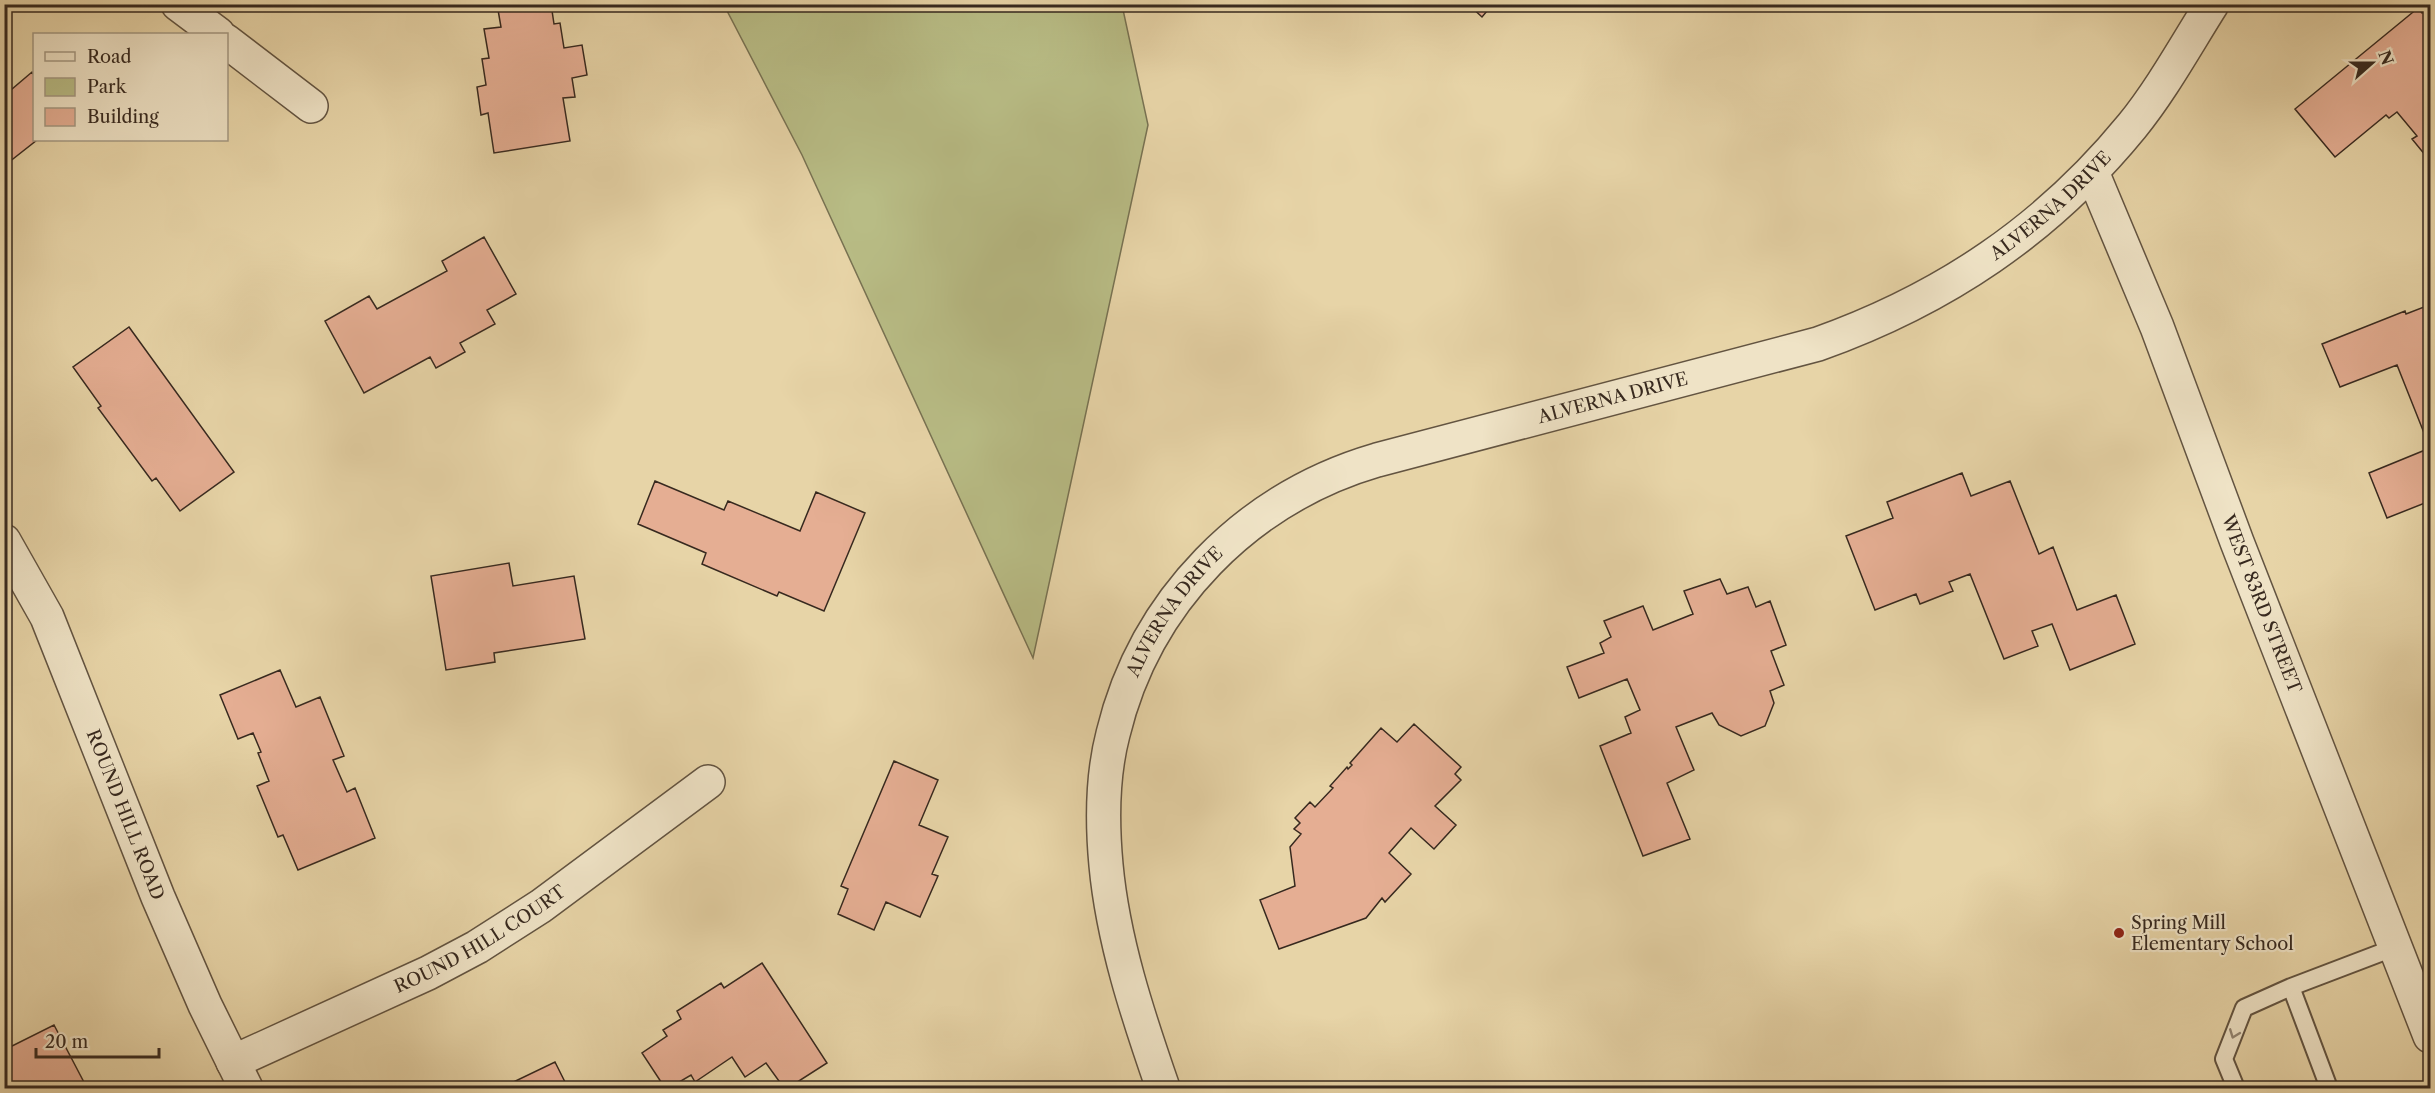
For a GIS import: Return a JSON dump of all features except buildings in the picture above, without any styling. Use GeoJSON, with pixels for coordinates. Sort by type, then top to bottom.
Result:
{"type":"FeatureCollection","features":[{"type":"Feature","properties":{"kind":"street"},"geometry":{"type":"LineString","coordinates":[[178,4],[217,33]]}},
{"type":"Feature","properties":{"kind":"street","name":"ALVERNA DRIVE"},"geometry":{"type":"LineString","coordinates":[[1163,1089],[1135,1007],[1118,934],[1106,867],[1104,791],[1112,734],[1138,662],[1155,629],[1176,597],[1227,541],[1273,506],[1305,488],[1359,465],[1797,350],[1861,328],[1928,297],[1989,260],[2043,218],[2092,172],[2139,116],[2212,4]]}},
{"type":"Feature","properties":{"kind":"street"},"geometry":{"type":"LineString","coordinates":[[228,43],[312,106]]}},
{"type":"Feature","properties":{"kind":"street","name":"WEST 83RD STREET"},"geometry":{"type":"LineString","coordinates":[[2092,172],[2157,327],[2237,542],[2430,1035]]}},
{"type":"Feature","properties":{"kind":"street","name":"ROUND HILL ROAD"},"geometry":{"type":"LineString","coordinates":[[4,541],[47,617],[158,897],[239,1076]]}},
{"type":"Feature","properties":{"kind":"street","name":"ROUND HILL COURT"},"geometry":{"type":"LineString","coordinates":[[239,1076],[477,947],[542,906],[708,782]]}},
{"type":"Feature","properties":{"kind":"lane"},"geometry":{"type":"LineString","coordinates":[[2236,1089],[2224,1059],[2244,1008],[2290,987],[2396,947]]}},
{"type":"Feature","properties":{"kind":"lane"},"geometry":{"type":"LineString","coordinates":[[2290,987],[2329,1089]]}},
{"type":"Feature","properties":{"kind":"green space"},"geometry":{"type":"Polygon","coordinates":[[[724,5],[1122,5],[1148,125],[1033,658],[802,155],[724,5]]]}},
{"type":"Feature","properties":{"kind":"place","name":"Spring Mill Elementary School"},"geometry":{"type":"Point","coordinates":[2119,933]}}]}
